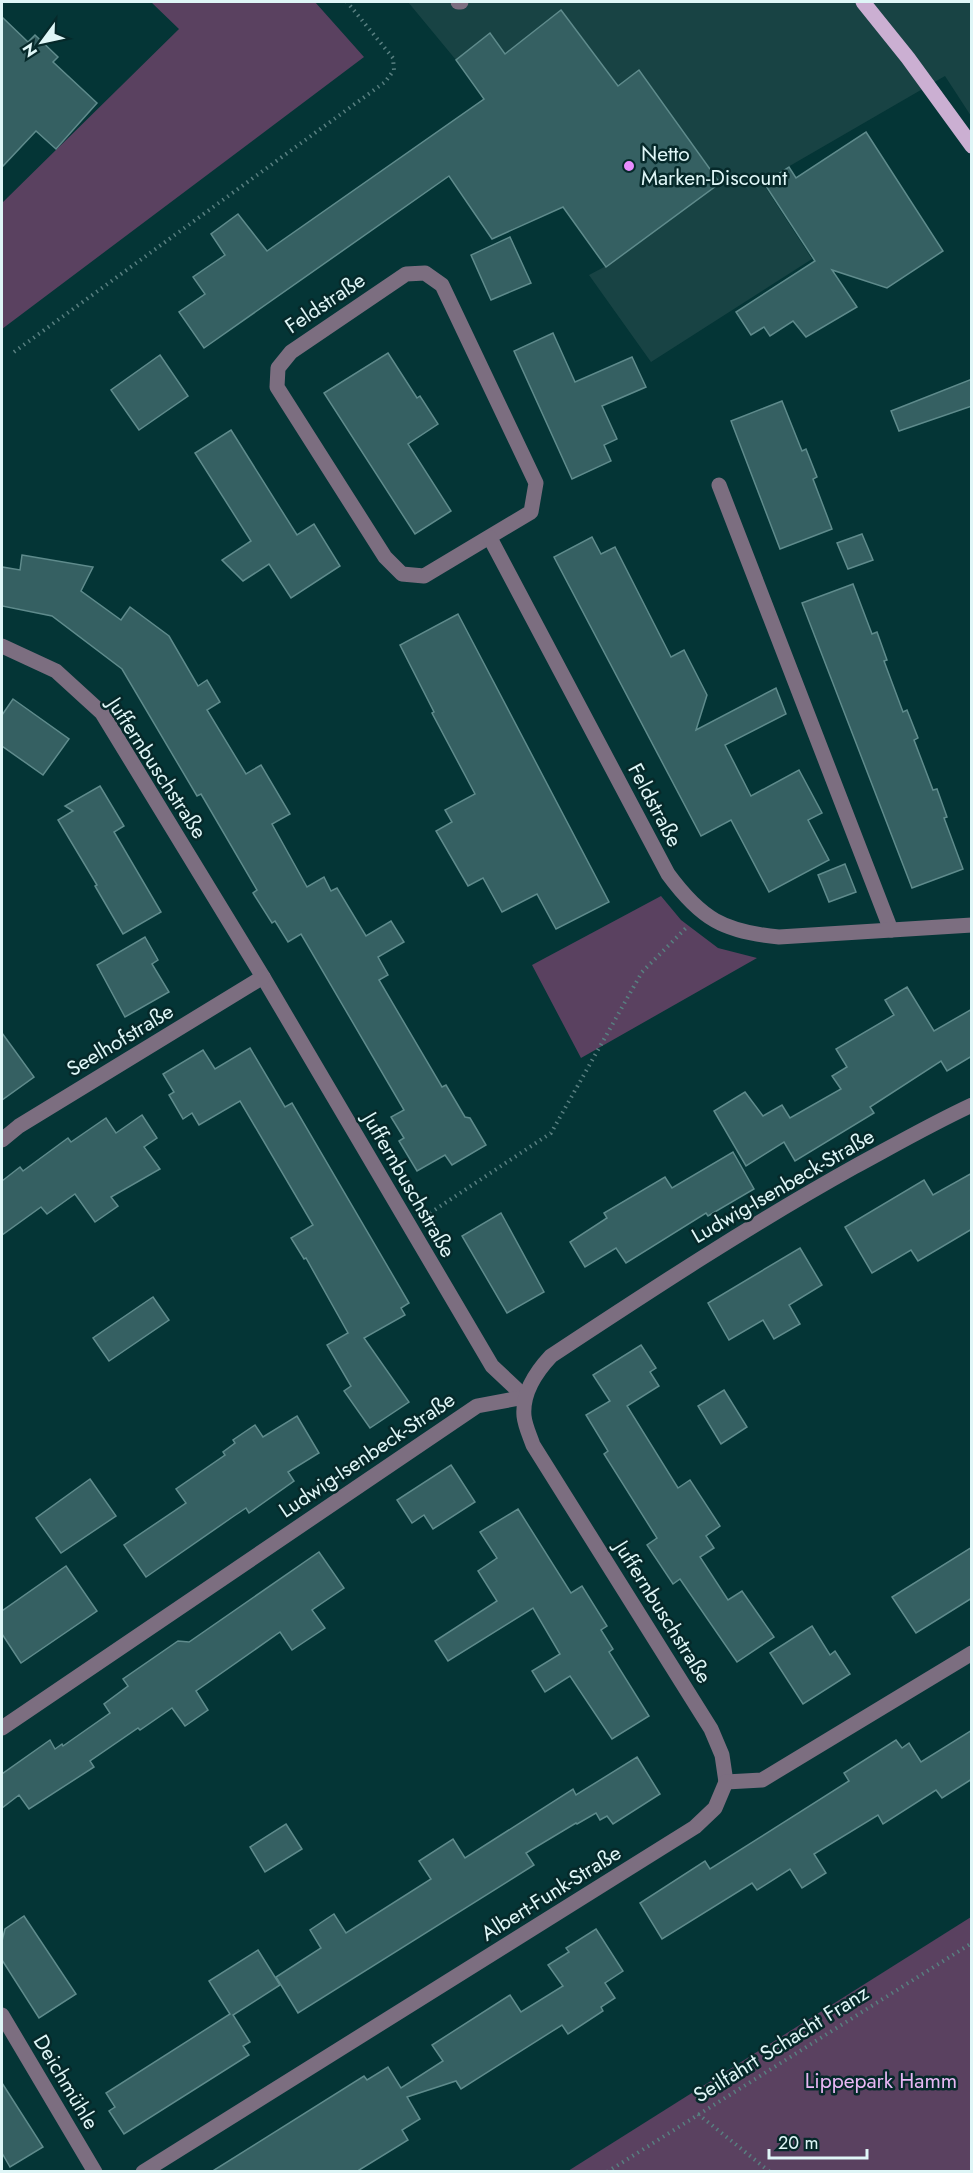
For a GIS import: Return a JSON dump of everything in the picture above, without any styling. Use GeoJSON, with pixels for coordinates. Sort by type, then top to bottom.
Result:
{"type":"FeatureCollection","features":[{"type":"Feature","properties":{"kind":"main road"},"geometry":{"type":"LineString","coordinates":[[863,2],[908,58],[972,146]]}},
{"type":"Feature","properties":{"kind":"street","name":"Feldstraße"},"geometry":{"type":"LineString","coordinates":[[425,273],[442,285],[536,483],[531,512],[490,537],[424,576],[402,574],[385,557],[277,387],[278,368],[291,352],[406,274],[425,273]]}},
{"type":"Feature","properties":{"kind":"street"},"geometry":{"type":"LineString","coordinates":[[719,485],[891,930]]}},
{"type":"Feature","properties":{"kind":"street","name":"Feldstraße"},"geometry":{"type":"LineString","coordinates":[[490,537],[668,874],[700,912],[723,926],[779,937],[972,925]]}},
{"type":"Feature","properties":{"kind":"street","name":"Juffernbuschstraße"},"geometry":{"type":"LineString","coordinates":[[2,646],[56,671],[102,713],[262,977],[492,1366],[525,1397],[524,1417],[533,1445],[711,1729],[722,1755],[726,1782]]}},
{"type":"Feature","properties":{"kind":"street","name":"Seelhofstraße"},"geometry":{"type":"LineString","coordinates":[[2,1140],[19,1126],[262,977]]}},
{"type":"Feature","properties":{"kind":"street","name":"Ludwig-Isenbeck-Straße"},"geometry":{"type":"LineString","coordinates":[[2,1728],[477,1406],[525,1397],[536,1372],[551,1356],[683,1269],[831,1181],[942,1119],[972,1106]]}},
{"type":"Feature","properties":{"kind":"street"},"geometry":{"type":"LineString","coordinates":[[726,1782],[762,1780],[972,1653]]}},
{"type":"Feature","properties":{"kind":"street","name":"Albert-Funk-Straße"},"geometry":{"type":"LineString","coordinates":[[143,2172],[695,1827],[715,1808],[726,1782]]}},
{"type":"Feature","properties":{"kind":"street","name":"Deichmühle"},"geometry":{"type":"LineString","coordinates":[[2,2015],[95,2172]]}},
{"type":"Feature","properties":{"kind":"path"},"geometry":{"type":"LineString","coordinates":[[14,352],[386,82],[394,70],[393,58],[347,2]]}},
{"type":"Feature","properties":{"kind":"path"},"geometry":{"type":"LineString","coordinates":[[410,1227],[552,1132],[642,972],[700,912]]}},
{"type":"Feature","properties":{"kind":"path","name":"Seilfahrt Schacht Franz"},"geometry":{"type":"LineString","coordinates":[[607,2172],[972,1943]]}},
{"type":"Feature","properties":{"kind":"path"},"geometry":{"type":"LineString","coordinates":[[698,2114],[770,2172]]}},
{"type":"Feature","properties":{"kind":"shaded area"},"geometry":{"type":"Polygon","coordinates":[[[408,2],[971,2],[971,116],[945,76],[762,182],[812,259],[651,362],[589,275],[606,266],[456,60],[408,2]]]}},
{"type":"Feature","properties":{"kind":"green space"},"geometry":{"type":"Polygon","coordinates":[[[151,2],[315,2],[364,57],[2,329],[2,203],[179,29],[151,2]]]}},
{"type":"Feature","properties":{"kind":"green space"},"geometry":{"type":"Polygon","coordinates":[[[661,896],[681,920],[718,948],[757,958],[581,1058],[532,965],[661,896]]]}},
{"type":"Feature","properties":{"kind":"green space","name":"Lippepark Hamm"},"geometry":{"type":"Polygon","coordinates":[[[971,1917],[971,2171],[568,2171],[971,1917]]]}},
{"type":"Feature","properties":{"kind":"building"},"geometry":{"type":"Polygon","coordinates":[[[561,10],[618,86],[639,70],[720,183],[606,267],[563,207],[492,239],[449,176],[204,348],[179,312],[205,294],[193,277],[225,255],[211,234],[238,214],[267,251],[484,99],[456,60],[490,33],[505,54],[561,10]]]}},
{"type":"Feature","properties":{"kind":"building"},"geometry":{"type":"Polygon","coordinates":[[[2,17],[28,42],[35,35],[58,57],[53,62],[97,103],[56,149],[36,131],[2,167],[2,17]]]}},
{"type":"Feature","properties":{"kind":"building"},"geometry":{"type":"Polygon","coordinates":[[[866,132],[943,251],[887,288],[832,270],[857,307],[806,337],[793,321],[770,336],[764,327],[751,335],[736,312],[815,261],[764,183],[789,167],[796,178],[866,132]]]}},
{"type":"Feature","properties":{"kind":"building"},"geometry":{"type":"Polygon","coordinates":[[[510,237],[531,283],[491,300],[471,255],[510,237]]]}},
{"type":"Feature","properties":{"kind":"building"},"geometry":{"type":"Polygon","coordinates":[[[553,333],[575,382],[632,357],[646,387],[602,406],[617,439],[604,445],[611,461],[572,479],[514,351],[553,333]]]}},
{"type":"Feature","properties":{"kind":"building"},"geometry":{"type":"Polygon","coordinates":[[[388,353],[417,398],[420,396],[438,424],[408,444],[451,511],[415,534],[324,393],[388,353]]]}},
{"type":"Feature","properties":{"kind":"building"},"geometry":{"type":"Polygon","coordinates":[[[160,355],[188,396],[139,430],[111,390],[160,355]]]}},
{"type":"Feature","properties":{"kind":"building"},"geometry":{"type":"Polygon","coordinates":[[[972,379],[972,406],[899,431],[891,411],[972,379]]]}},
{"type":"Feature","properties":{"kind":"building"},"geometry":{"type":"Polygon","coordinates":[[[782,401],[802,451],[806,449],[817,477],[813,479],[832,529],[780,549],[731,421],[782,401]]]}},
{"type":"Feature","properties":{"kind":"building"},"geometry":{"type":"Polygon","coordinates":[[[231,430],[297,535],[314,524],[340,566],[291,598],[269,564],[243,581],[222,560],[251,541],[195,453],[231,430]]]}},
{"type":"Feature","properties":{"kind":"building"},"geometry":{"type":"Polygon","coordinates":[[[862,534],[873,560],[848,569],[837,543],[862,534]]]}},
{"type":"Feature","properties":{"kind":"building"},"geometry":{"type":"Polygon","coordinates":[[[592,537],[601,554],[615,547],[671,657],[684,650],[707,695],[696,730],[776,688],[786,714],[725,745],[751,796],[799,770],[822,813],[808,820],[829,860],[769,892],[731,820],[701,836],[554,557],[592,537]]]}},
{"type":"Feature","properties":{"kind":"building"},"geometry":{"type":"Polygon","coordinates":[[[22,555],[93,567],[81,591],[121,620],[130,607],[169,636],[198,686],[207,680],[220,702],[207,710],[246,774],[261,765],[290,814],[272,824],[307,887],[324,877],[331,891],[337,888],[366,936],[391,921],[404,942],[378,957],[388,975],[379,980],[442,1087],[446,1085],[465,1117],[470,1118],[486,1145],[452,1165],[445,1155],[417,1171],[399,1141],[404,1138],[391,1117],[404,1110],[301,934],[288,942],[275,921],[272,923],[253,893],[257,890],[201,794],[197,796],[122,669],[52,616],[2,606],[2,567],[20,570],[22,555]]]}},
{"type":"Feature","properties":{"kind":"building"},"geometry":{"type":"Polygon","coordinates":[[[853,584],[872,634],[877,632],[887,660],[884,661],[903,712],[907,710],[918,738],[914,740],[933,790],[937,789],[947,817],[944,818],[963,869],[912,888],[802,603],[853,584]]]}},
{"type":"Feature","properties":{"kind":"building"},"geometry":{"type":"Polygon","coordinates":[[[458,614],[609,902],[556,929],[537,894],[502,912],[483,878],[468,886],[436,831],[452,822],[445,810],[475,794],[432,713],[434,712],[400,645],[458,614]]]}},
{"type":"Feature","properties":{"kind":"building"},"geometry":{"type":"Polygon","coordinates":[[[13,699],[69,739],[43,775],[2,746],[2,715],[13,699]]]}},
{"type":"Feature","properties":{"kind":"building"},"geometry":{"type":"Polygon","coordinates":[[[100,786],[124,826],[114,832],[161,912],[123,934],[58,820],[73,811],[65,806],[100,786]]]}},
{"type":"Feature","properties":{"kind":"building"},"geometry":{"type":"Polygon","coordinates":[[[845,864],[856,892],[829,902],[818,875],[845,864]]]}},
{"type":"Feature","properties":{"kind":"building"},"geometry":{"type":"Polygon","coordinates":[[[145,937],[158,960],[152,964],[169,992],[125,1017],[97,965],[145,937]]]}},
{"type":"Feature","properties":{"kind":"building"},"geometry":{"type":"Polygon","coordinates":[[[907,987],[934,1031],[972,1009],[972,1056],[947,1071],[941,1061],[870,1107],[874,1113],[795,1161],[784,1142],[746,1166],[714,1111],[745,1092],[763,1116],[782,1105],[790,1118],[841,1089],[832,1076],[847,1067],[836,1049],[894,1015],[885,1000],[907,987]]]}},
{"type":"Feature","properties":{"kind":"building"},"geometry":{"type":"Polygon","coordinates":[[[2,1033],[34,1077],[2,1100],[2,1033]]]}},
{"type":"Feature","properties":{"kind":"building"},"geometry":{"type":"Polygon","coordinates":[[[250,1048],[285,1107],[292,1103],[409,1303],[401,1308],[405,1315],[364,1338],[409,1402],[370,1428],[344,1391],[351,1386],[327,1345],[348,1333],[306,1258],[304,1259],[291,1238],[313,1225],[240,1101],[199,1125],[192,1113],[183,1119],[169,1095],[174,1092],[163,1074],[203,1050],[215,1069],[250,1048]]]}},
{"type":"Feature","properties":{"kind":"building"},"geometry":{"type":"Polygon","coordinates":[[[142,1115],[157,1138],[144,1147],[160,1169],[111,1197],[118,1206],[95,1222],[75,1194],[47,1214],[41,1207],[2,1235],[2,1181],[20,1167],[23,1171],[68,1138],[71,1142],[106,1118],[116,1133],[142,1115]]]}},
{"type":"Feature","properties":{"kind":"building"},"geometry":{"type":"Polygon","coordinates":[[[733,1152],[754,1189],[708,1216],[706,1213],[626,1263],[616,1248],[585,1267],[570,1242],[607,1218],[604,1213],[665,1177],[672,1188],[733,1152]]]}},
{"type":"Feature","properties":{"kind":"building"},"geometry":{"type":"Polygon","coordinates":[[[972,1173],[972,1229],[918,1261],[911,1250],[872,1273],[845,1227],[924,1180],[933,1195],[972,1173]]]}},
{"type":"Feature","properties":{"kind":"building"},"geometry":{"type":"Polygon","coordinates":[[[501,1213],[544,1292],[507,1313],[462,1236],[501,1213]]]}},
{"type":"Feature","properties":{"kind":"building"},"geometry":{"type":"Polygon","coordinates":[[[800,1248],[822,1285],[789,1305],[800,1324],[774,1339],[763,1320],[729,1340],[708,1303],[800,1248]]]}},
{"type":"Feature","properties":{"kind":"building"},"geometry":{"type":"Polygon","coordinates":[[[153,1297],[169,1320],[109,1361],[93,1338],[153,1297]]]}},
{"type":"Feature","properties":{"kind":"building"},"geometry":{"type":"Polygon","coordinates":[[[641,1345],[656,1368],[650,1372],[659,1386],[627,1406],[678,1488],[690,1480],[720,1526],[706,1536],[714,1548],[700,1557],[728,1600],[742,1591],[774,1637],[737,1662],[680,1579],[673,1584],[647,1545],[657,1538],[604,1454],[608,1451],[586,1415],[610,1401],[593,1375],[641,1345]]]}},
{"type":"Feature","properties":{"kind":"building"},"geometry":{"type":"Polygon","coordinates":[[[724,1390],[747,1427],[721,1444],[698,1406],[724,1390]]]}},
{"type":"Feature","properties":{"kind":"building"},"geometry":{"type":"Polygon","coordinates":[[[297,1416],[319,1453],[288,1472],[294,1481],[249,1513],[246,1508],[146,1577],[124,1545],[186,1503],[176,1489],[225,1455],[223,1452],[235,1443],[233,1440],[255,1425],[263,1437],[297,1416]]]}},
{"type":"Feature","properties":{"kind":"building"},"geometry":{"type":"Polygon","coordinates":[[[451,1465],[475,1502],[433,1529],[424,1515],[412,1523],[397,1500],[451,1465]]]}},
{"type":"Feature","properties":{"kind":"building"},"geometry":{"type":"Polygon","coordinates":[[[90,1479],[116,1516],[61,1553],[36,1518],[90,1479]]]}},
{"type":"Feature","properties":{"kind":"building"},"geometry":{"type":"Polygon","coordinates":[[[518,1509],[571,1593],[582,1586],[607,1626],[601,1630],[613,1649],[609,1652],[649,1716],[612,1739],[570,1676],[545,1692],[532,1671],[560,1654],[533,1608],[448,1661],[435,1641],[497,1601],[478,1571],[497,1558],[480,1532],[518,1509]]]}},
{"type":"Feature","properties":{"kind":"building"},"geometry":{"type":"Polygon","coordinates":[[[972,1547],[972,1598],[916,1633],[892,1597],[972,1547]]]}},
{"type":"Feature","properties":{"kind":"building"},"geometry":{"type":"Polygon","coordinates":[[[319,1552],[344,1588],[312,1610],[325,1628],[292,1650],[280,1632],[196,1691],[208,1710],[185,1726],[172,1708],[90,1761],[94,1767],[29,1809],[19,1795],[2,1808],[2,1774],[50,1740],[55,1749],[62,1744],[63,1746],[110,1713],[104,1704],[128,1686],[123,1679],[178,1641],[189,1642],[319,1552]]]}},
{"type":"Feature","properties":{"kind":"building"},"geometry":{"type":"Polygon","coordinates":[[[66,1566],[97,1611],[21,1663],[2,1634],[2,1611],[66,1566]]]}},
{"type":"Feature","properties":{"kind":"building"},"geometry":{"type":"Polygon","coordinates":[[[812,1626],[830,1655],[835,1651],[850,1674],[803,1704],[770,1653],[812,1626]]]}},
{"type":"Feature","properties":{"kind":"building"},"geometry":{"type":"Polygon","coordinates":[[[972,1730],[972,1779],[942,1798],[936,1790],[883,1824],[878,1815],[814,1854],[826,1873],[802,1888],[790,1869],[757,1890],[752,1883],[662,1939],[640,1903],[705,1861],[710,1869],[849,1781],[844,1773],[896,1740],[902,1748],[909,1743],[921,1762],[972,1730]]]}},
{"type":"Feature","properties":{"kind":"building"},"geometry":{"type":"Polygon","coordinates":[[[637,1757],[660,1794],[613,1824],[607,1816],[600,1820],[596,1813],[526,1853],[534,1865],[298,2013],[276,1977],[321,1948],[310,1930],[334,1914],[346,1933],[431,1879],[419,1861],[453,1839],[465,1858],[573,1789],[576,1795],[637,1757]]]}},
{"type":"Feature","properties":{"kind":"building"},"geometry":{"type":"Polygon","coordinates":[[[286,1824],[302,1849],[265,1872],[250,1847],[286,1824]]]}},
{"type":"Feature","properties":{"kind":"building"},"geometry":{"type":"Polygon","coordinates":[[[24,1916],[76,1994],[39,2018],[2,1960],[2,1941],[5,1929],[24,1916]]]}},
{"type":"Feature","properties":{"kind":"building"},"geometry":{"type":"Polygon","coordinates":[[[596,1929],[623,1971],[605,1983],[615,1998],[601,2007],[603,2011],[568,2034],[562,2025],[461,2089],[456,2081],[407,2097],[420,2119],[402,2130],[408,2140],[356,2172],[211,2172],[364,2076],[367,2080],[388,2067],[401,2088],[443,2061],[432,2045],[510,1995],[521,2012],[563,1986],[548,1965],[569,1952],[566,1948],[596,1929]]]}},
{"type":"Feature","properties":{"kind":"building"},"geometry":{"type":"Polygon","coordinates":[[[258,1950],[280,1985],[233,2015],[250,2042],[243,2046],[249,2055],[124,2134],[109,2111],[115,2107],[106,2093],[230,2014],[209,1981],[258,1950]]]}},
{"type":"Feature","properties":{"kind":"building"},"geometry":{"type":"Polygon","coordinates":[[[2,2083],[43,2147],[10,2167],[2,2153],[2,2083]]]}},
{"type":"Feature","properties":{"kind":"place","name":"Netto Marken-Discount"},"geometry":{"type":"Point","coordinates":[629,166]}}]}
